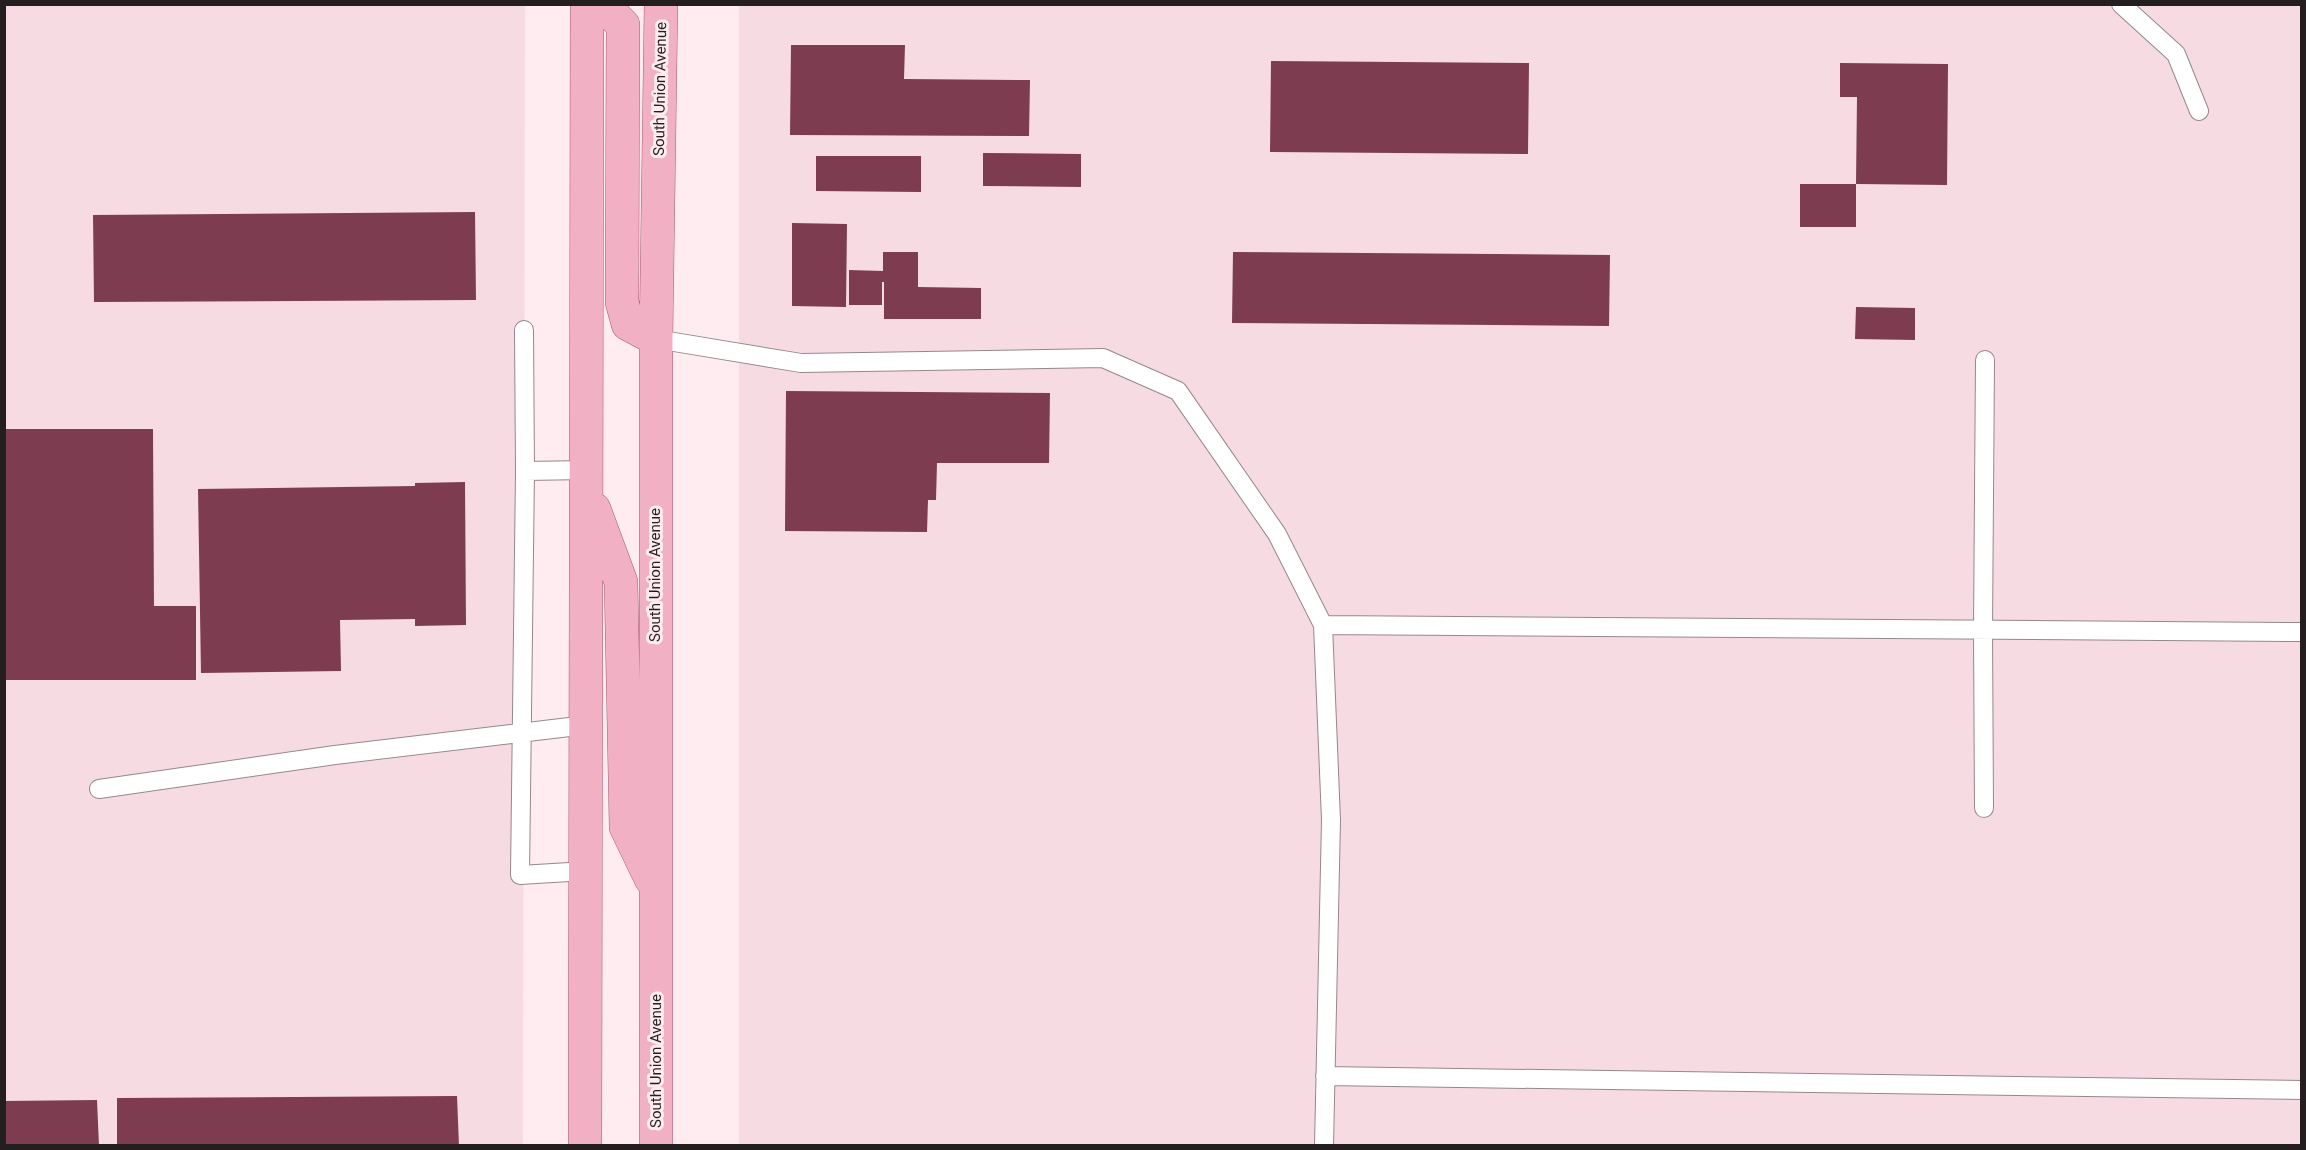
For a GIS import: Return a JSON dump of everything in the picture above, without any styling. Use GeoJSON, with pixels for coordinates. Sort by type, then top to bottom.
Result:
{"type":"FeatureCollection","features":[{"type":"Feature","properties":{"kind":"main road"},"geometry":{"type":"LineString","coordinates":[[585,1146],[587,4]]}},
{"type":"Feature","properties":{"kind":"main road"},"geometry":{"type":"LineString","coordinates":[[602,4],[623,25],[622,302],[628,324],[656,339]]}},
{"type":"Feature","properties":{"kind":"main road","name":"South Union Avenue"},"geometry":{"type":"LineString","coordinates":[[656,1146],[656,339],[661,4]]}},
{"type":"Feature","properties":{"kind":"main road"},"geometry":{"type":"LineString","coordinates":[[587,479],[621,582],[626,827],[655,886]]}},
{"type":"Feature","properties":{"kind":"lane"},"geometry":{"type":"LineString","coordinates":[[2121,4],[2176,54],[2199,111]]}},
{"type":"Feature","properties":{"kind":"lane"},"geometry":{"type":"LineString","coordinates":[[524,330],[525,471],[520,874],[586,871]]}},
{"type":"Feature","properties":{"kind":"lane"},"geometry":{"type":"LineString","coordinates":[[656,339],[801,363],[1103,358],[1178,391],[1277,534],[1323,625],[1331,820],[1324,1146]]}},
{"type":"Feature","properties":{"kind":"lane"},"geometry":{"type":"LineString","coordinates":[[1984,808],[1985,360]]}},
{"type":"Feature","properties":{"kind":"lane"},"geometry":{"type":"LineString","coordinates":[[525,471],[587,479]]}},
{"type":"Feature","properties":{"kind":"lane"},"geometry":{"type":"LineString","coordinates":[[1323,625],[2301,632]]}},
{"type":"Feature","properties":{"kind":"lane"},"geometry":{"type":"LineString","coordinates":[[99,789],[335,755],[586,726]]}},
{"type":"Feature","properties":{"kind":"lane"},"geometry":{"type":"LineString","coordinates":[[1325,1076],[2301,1090]]}},
{"type":"Feature","properties":{"kind":"shaded area"},"geometry":{"type":"Polygon","coordinates":[[[5,5],[525,5],[523,1145],[5,1146],[5,5]]]}},
{"type":"Feature","properties":{"kind":"shaded area"},"geometry":{"type":"Polygon","coordinates":[[[739,5],[2301,5],[2301,1145],[739,1146],[739,5]]]}},
{"type":"Feature","properties":{"kind":"building"},"geometry":{"type":"Polygon","coordinates":[[[791,45],[905,45],[904,79],[1030,80],[1029,136],[790,135],[791,45]]]}},
{"type":"Feature","properties":{"kind":"building"},"geometry":{"type":"Polygon","coordinates":[[[1271,61],[1529,63],[1528,154],[1270,152],[1271,61]]]}},
{"type":"Feature","properties":{"kind":"building"},"geometry":{"type":"Polygon","coordinates":[[[1840,63],[1948,64],[1947,185],[1856,184],[1857,97],[1840,97],[1840,63]]]}},
{"type":"Feature","properties":{"kind":"building"},"geometry":{"type":"Polygon","coordinates":[[[983,153],[1081,154],[1081,187],[983,186],[983,153]]]}},
{"type":"Feature","properties":{"kind":"building"},"geometry":{"type":"Polygon","coordinates":[[[816,156],[921,156],[921,192],[816,191],[816,156]]]}},
{"type":"Feature","properties":{"kind":"building"},"geometry":{"type":"Polygon","coordinates":[[[1800,184],[1856,184],[1856,227],[1800,227],[1800,184]]]}},
{"type":"Feature","properties":{"kind":"building"},"geometry":{"type":"Polygon","coordinates":[[[475,212],[476,300],[94,302],[93,215],[475,212]]]}},
{"type":"Feature","properties":{"kind":"building"},"geometry":{"type":"Polygon","coordinates":[[[792,223],[847,224],[846,307],[792,306],[792,223]]]}},
{"type":"Feature","properties":{"kind":"building"},"geometry":{"type":"Polygon","coordinates":[[[883,252],[918,252],[918,287],[981,288],[981,319],[884,319],[884,282],[882,282],[882,305],[849,305],[849,270],[883,271],[883,252]]]}},
{"type":"Feature","properties":{"kind":"building"},"geometry":{"type":"Polygon","coordinates":[[[1233,252],[1610,255],[1609,326],[1232,323],[1233,252]]]}},
{"type":"Feature","properties":{"kind":"building"},"geometry":{"type":"Polygon","coordinates":[[[1856,307],[1915,308],[1915,340],[1855,339],[1856,307]]]}},
{"type":"Feature","properties":{"kind":"building"},"geometry":{"type":"Polygon","coordinates":[[[786,391],[1050,393],[1049,463],[937,463],[936,500],[928,500],[927,532],[785,531],[786,391]]]}},
{"type":"Feature","properties":{"kind":"building"},"geometry":{"type":"Polygon","coordinates":[[[4,429],[153,429],[154,606],[196,606],[196,680],[4,680],[4,429]]]}},
{"type":"Feature","properties":{"kind":"building"},"geometry":{"type":"Polygon","coordinates":[[[465,482],[466,625],[415,626],[415,619],[340,620],[341,671],[201,673],[198,489],[415,486],[415,483],[465,482]]]}},
{"type":"Feature","properties":{"kind":"building"},"geometry":{"type":"Polygon","coordinates":[[[457,1096],[459,1146],[117,1146],[117,1098],[457,1096]]]}},
{"type":"Feature","properties":{"kind":"building"},"geometry":{"type":"Polygon","coordinates":[[[97,1100],[99,1146],[4,1146],[4,1101],[97,1100]]]}}]}
